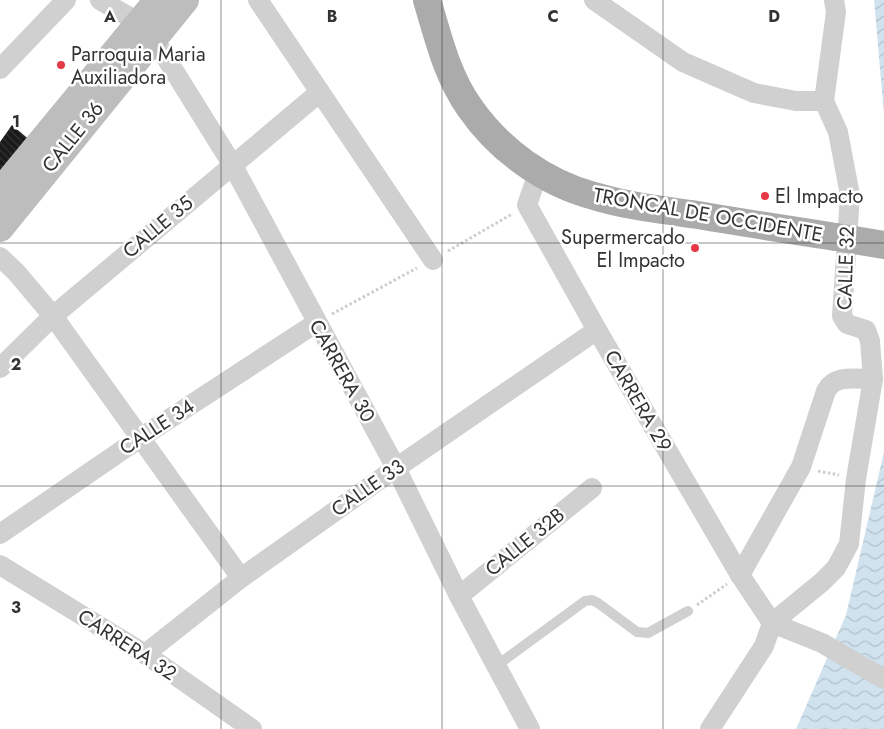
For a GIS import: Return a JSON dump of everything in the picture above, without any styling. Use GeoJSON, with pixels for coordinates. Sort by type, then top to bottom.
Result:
{"type":"FeatureCollection","features":[{"type":"Feature","properties":{"kind":"main road","name":"TRONCAL DE OCCIDENTE"},"geometry":{"type":"LineString","coordinates":[[427,0],[450,74],[470,108],[501,144],[538,173],[571,189],[595,197],[655,209],[884,245]]}},
{"type":"Feature","properties":{"kind":"street"},"geometry":{"type":"LineString","coordinates":[[0,69],[66,0]]}},
{"type":"Feature","properties":{"kind":"street"},"geometry":{"type":"LineString","coordinates":[[100,0],[146,30]]}},
{"type":"Feature","properties":{"kind":"street","name":"CALLE 36"},"geometry":{"type":"LineString","coordinates":[[0,228],[146,30],[158,0]]}},
{"type":"Feature","properties":{"kind":"street","name":"CALLE 36"},"geometry":{"type":"LineString","coordinates":[[0,192],[146,30],[185,0]]}},
{"type":"Feature","properties":{"kind":"street"},"geometry":{"type":"LineString","coordinates":[[258,0],[433,260]]}},
{"type":"Feature","properties":{"kind":"street"},"geometry":{"type":"LineString","coordinates":[[594,0],[683,62],[754,93],[796,101],[824,101],[836,12],[834,0]]}},
{"type":"Feature","properties":{"kind":"street","name":"CARRERA 30"},"geometry":{"type":"LineString","coordinates":[[146,30],[232,164],[316,323],[396,468],[459,596],[530,729]]}},
{"type":"Feature","properties":{"kind":"street","name":"CALLE 35"},"geometry":{"type":"LineString","coordinates":[[0,368],[53,316],[320,92]]}},
{"type":"Feature","properties":{"kind":"street","name":"CALLE 32"},"geometry":{"type":"LineString","coordinates":[[824,101],[838,132],[850,196],[842,316],[847,324],[866,330],[870,342],[872,379]]}},
{"type":"Feature","properties":{"kind":"street","name":"CARRERA 29"},"geometry":{"type":"LineString","coordinates":[[538,173],[527,205],[597,330],[740,575],[772,623]]}},
{"type":"Feature","properties":{"kind":"street"},"geometry":{"type":"LineString","coordinates":[[0,257],[16,272],[53,316],[241,578]]}},
{"type":"Feature","properties":{"kind":"street","name":"CALLE 34"},"geometry":{"type":"LineString","coordinates":[[0,534],[140,438],[316,323]]}},
{"type":"Feature","properties":{"kind":"street","name":"CALLE 33"},"geometry":{"type":"LineString","coordinates":[[145,654],[241,578],[396,468],[597,330]]}},
{"type":"Feature","properties":{"kind":"street"},"geometry":{"type":"LineString","coordinates":[[710,729],[764,646],[772,623],[836,568],[849,544],[856,479],[872,379],[836,380],[830,384],[826,390],[801,468],[740,575]]}},
{"type":"Feature","properties":{"kind":"street","name":"CALLE 32B"},"geometry":{"type":"LineString","coordinates":[[459,596],[592,488]]}},
{"type":"Feature","properties":{"kind":"street","name":"CARRERA 32"},"geometry":{"type":"LineString","coordinates":[[0,565],[145,654],[252,729]]}},
{"type":"Feature","properties":{"kind":"street"},"geometry":{"type":"LineString","coordinates":[[772,623],[822,643],[884,679]]}},
{"type":"Feature","properties":{"kind":"lane"},"geometry":{"type":"LineString","coordinates":[[496,666],[586,601],[592,600],[598,603],[637,632],[648,633],[688,611]]}},
{"type":"Feature","properties":{"kind":"path"},"geometry":{"type":"LineString","coordinates":[[801,468],[856,479]]}},
{"type":"Feature","properties":{"kind":"path"},"geometry":{"type":"LineString","coordinates":[[688,611],[740,575]]}},
{"type":"Feature","properties":{"kind":"water"},"geometry":{"type":"Polygon","coordinates":[[[874,0],[884,0],[884,114],[874,0]]]}},
{"type":"Feature","properties":{"kind":"water"},"geometry":{"type":"Polygon","coordinates":[[[884,452],[884,729],[796,729],[846,615],[884,452]]]}},
{"type":"Feature","properties":{"kind":"building"},"geometry":{"type":"Polygon","coordinates":[[[12,125],[32,142],[0,188],[0,142],[12,125]]]}},
{"type":"Feature","properties":{"kind":"place","name":"Parroquia Maria Auxiliadora"},"geometry":{"type":"Point","coordinates":[61,65]}},
{"type":"Feature","properties":{"kind":"place","name":"El Impacto"},"geometry":{"type":"Point","coordinates":[765,196]}},
{"type":"Feature","properties":{"kind":"place","name":"Supermercado El Impacto"},"geometry":{"type":"Point","coordinates":[695,248]}}]}
